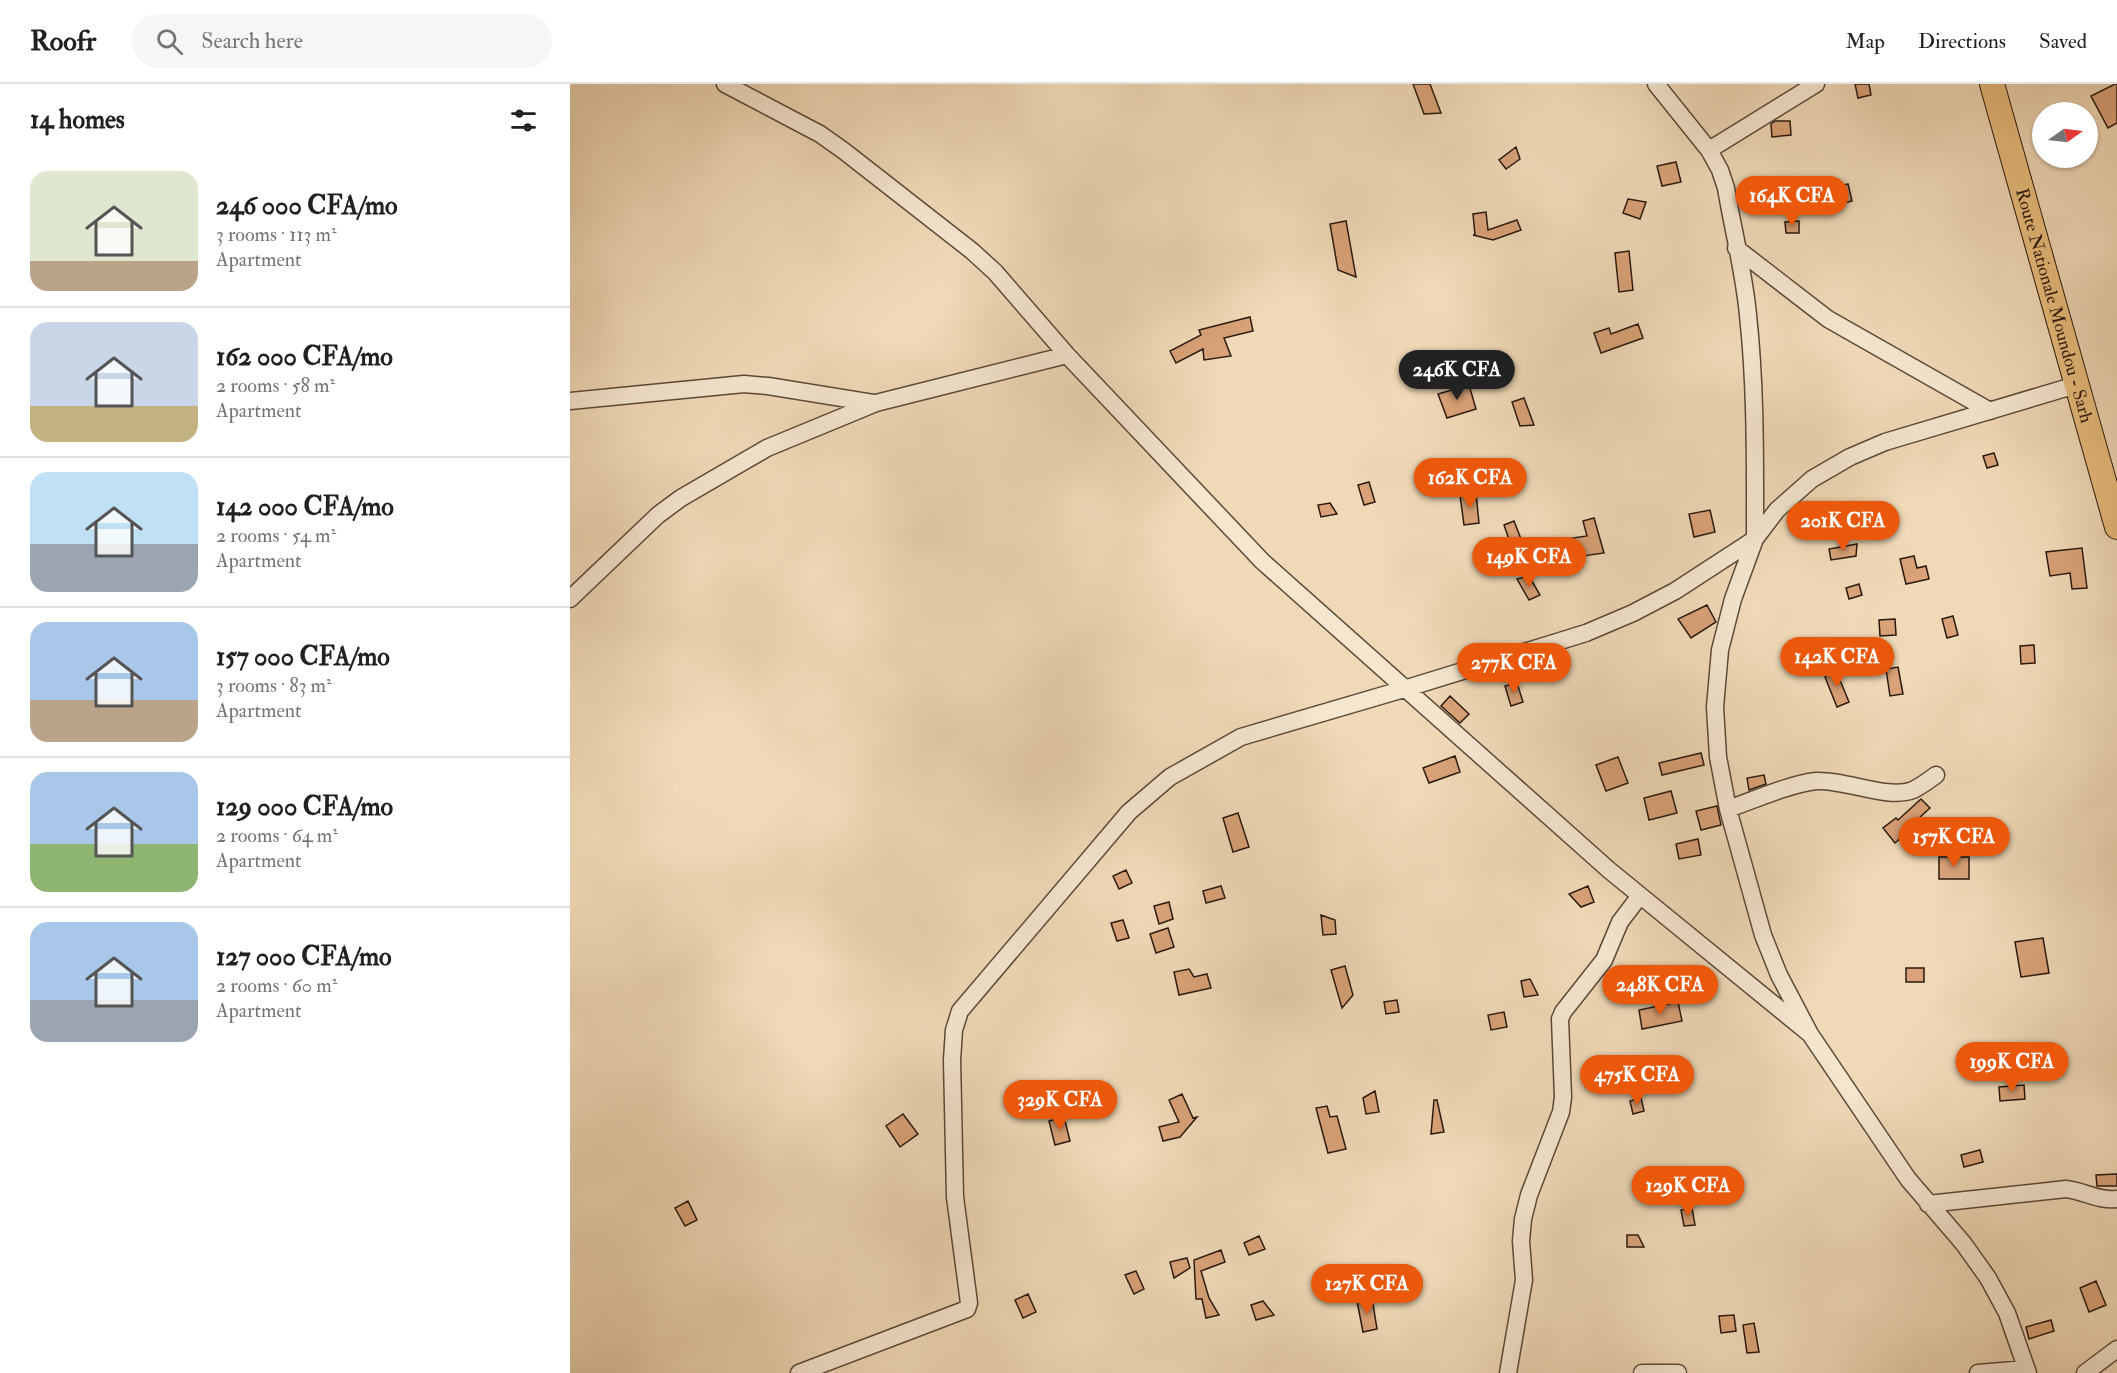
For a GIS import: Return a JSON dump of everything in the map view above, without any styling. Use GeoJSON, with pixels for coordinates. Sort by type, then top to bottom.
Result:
{"type":"FeatureCollection","features":[{"type":"Feature","properties":{"kind":"highway","name":"Route Nationale Moundou - Sarh"},"geometry":{"type":"LineString","coordinates":[[1992,84],[2076,385],[2110,474],[2117,527]]}},
{"type":"Feature","properties":{"kind":"street"},"geometry":{"type":"LineString","coordinates":[[725,84],[836,145],[972,251],[1262,561],[1639,897],[1810,1034]]}},
{"type":"Feature","properties":{"kind":"street"},"geometry":{"type":"LineString","coordinates":[[1656,84],[1709,150],[1720,170],[1726,188],[1748,312],[1752,359],[1755,539]]}},
{"type":"Feature","properties":{"kind":"street"},"geometry":{"type":"LineString","coordinates":[[1709,150],[1816,84]]}},
{"type":"Feature","properties":{"kind":"street"},"geometry":{"type":"LineString","coordinates":[[1736,248],[1828,319],[1990,411]]}},
{"type":"Feature","properties":{"kind":"street"},"geometry":{"type":"LineString","coordinates":[[570,599],[658,515],[681,498],[767,448],[876,403],[1067,355]]}},
{"type":"Feature","properties":{"kind":"street"},"geometry":{"type":"LineString","coordinates":[[570,401],[744,384],[876,403]]}},
{"type":"Feature","properties":{"kind":"street"},"geometry":{"type":"LineString","coordinates":[[1978,1373],[2027,1371],[2007,1313],[1988,1278],[1963,1243],[1908,1179],[1810,1034],[1779,975],[1764,935],[1728,809],[1718,757],[1716,717],[1720,650],[1733,599],[1755,539],[1777,510],[1812,479],[1850,457],[1885,442],[2076,385]]}},
{"type":"Feature","properties":{"kind":"street"},"geometry":{"type":"LineString","coordinates":[[799,1373],[968,1309],[955,1197],[952,1060],[956,1020],[960,1011],[1129,812],[1170,777],[1241,737],[1586,633],[1633,613],[1675,591],[1755,539]]}},
{"type":"Feature","properties":{"kind":"street"},"geometry":{"type":"LineString","coordinates":[[1728,809],[1816,781],[1831,781],[1896,793],[1910,791],[1936,775]]}},
{"type":"Feature","properties":{"kind":"street"},"geometry":{"type":"LineString","coordinates":[[1508,1373],[1524,1280],[1521,1241],[1523,1219],[1529,1195],[1561,1112],[1563,1097],[1560,1019],[1604,960],[1620,922],[1639,897]]}},
{"type":"Feature","properties":{"kind":"street"},"geometry":{"type":"LineString","coordinates":[[1928,1204],[2066,1189],[2077,1190],[2106,1200],[2117,1199]]}},
{"type":"Feature","properties":{"kind":"street"},"geometry":{"type":"LineString","coordinates":[[2085,1373],[2117,1349]]}},
{"type":"Feature","properties":{"kind":"street"},"geometry":{"type":"LineString","coordinates":[[1642,1373],[1678,1373]]}},
{"type":"Feature","properties":{"kind":"building"},"geometry":{"type":"Polygon","coordinates":[[[1413,84],[1430,84],[1441,113],[1424,114],[1413,84]]]}},
{"type":"Feature","properties":{"kind":"building"},"geometry":{"type":"Polygon","coordinates":[[[1855,84],[1869,84],[1871,95],[1858,98],[1855,84]]]}},
{"type":"Feature","properties":{"kind":"building"},"geometry":{"type":"Polygon","coordinates":[[[2117,84],[2117,123],[2108,128],[2098,109],[2098,102],[2094,102],[2091,96],[2117,84]]]}},
{"type":"Feature","properties":{"kind":"building"},"geometry":{"type":"Polygon","coordinates":[[[1775,121],[1790,121],[1791,135],[1772,137],[1771,124],[1775,121]]]}},
{"type":"Feature","properties":{"kind":"building"},"geometry":{"type":"Polygon","coordinates":[[[1516,147],[1520,159],[1506,169],[1499,160],[1516,147]]]}},
{"type":"Feature","properties":{"kind":"building"},"geometry":{"type":"Polygon","coordinates":[[[1676,162],[1681,182],[1662,186],[1657,166],[1676,162]]]}},
{"type":"Feature","properties":{"kind":"building"},"geometry":{"type":"Polygon","coordinates":[[[1848,184],[1852,201],[1828,207],[1824,190],[1848,184]]]}},
{"type":"Feature","properties":{"kind":"building"},"geometry":{"type":"Polygon","coordinates":[[[1628,199],[1646,202],[1640,219],[1623,213],[1628,199]]]}},
{"type":"Feature","properties":{"kind":"building"},"geometry":{"type":"Polygon","coordinates":[[[1486,212],[1488,230],[1517,220],[1521,230],[1493,240],[1473,235],[1475,235],[1473,214],[1486,212]]]}},
{"type":"Feature","properties":{"kind":"building"},"geometry":{"type":"Polygon","coordinates":[[[1346,221],[1356,277],[1338,270],[1330,224],[1346,221]]]}},
{"type":"Feature","properties":{"kind":"building"},"geometry":{"type":"Polygon","coordinates":[[[1799,221],[1799,233],[1786,233],[1785,222],[1799,221]]]}},
{"type":"Feature","properties":{"kind":"building"},"geometry":{"type":"Polygon","coordinates":[[[1629,251],[1633,290],[1619,292],[1615,253],[1629,251]]]}},
{"type":"Feature","properties":{"kind":"building"},"geometry":{"type":"Polygon","coordinates":[[[1250,317],[1253,331],[1224,338],[1231,356],[1204,360],[1203,349],[1176,363],[1170,351],[1201,335],[1199,330],[1250,317]]]}},
{"type":"Feature","properties":{"kind":"building"},"geometry":{"type":"Polygon","coordinates":[[[1638,324],[1643,338],[1601,353],[1594,333],[1609,328],[1611,334],[1638,324]]]}},
{"type":"Feature","properties":{"kind":"building"},"geometry":{"type":"Polygon","coordinates":[[[1469,385],[1476,409],[1447,418],[1438,394],[1469,385]]]}},
{"type":"Feature","properties":{"kind":"building"},"geometry":{"type":"Polygon","coordinates":[[[1524,398],[1534,425],[1520,426],[1512,402],[1524,398]]]}},
{"type":"Feature","properties":{"kind":"building"},"geometry":{"type":"Polygon","coordinates":[[[1994,453],[1998,465],[1987,468],[1983,456],[1994,453]]]}},
{"type":"Feature","properties":{"kind":"building"},"geometry":{"type":"Polygon","coordinates":[[[1452,462],[1454,483],[1433,485],[1430,465],[1452,462]]]}},
{"type":"Feature","properties":{"kind":"building"},"geometry":{"type":"Polygon","coordinates":[[[1369,482],[1375,502],[1364,505],[1358,485],[1369,482]]]}},
{"type":"Feature","properties":{"kind":"building"},"geometry":{"type":"Polygon","coordinates":[[[1476,493],[1479,523],[1464,525],[1460,495],[1476,493]]]}},
{"type":"Feature","properties":{"kind":"building"},"geometry":{"type":"Polygon","coordinates":[[[1330,503],[1337,514],[1321,517],[1318,505],[1330,503]]]}},
{"type":"Feature","properties":{"kind":"building"},"geometry":{"type":"Polygon","coordinates":[[[1710,510],[1715,532],[1694,537],[1689,514],[1710,510]]]}},
{"type":"Feature","properties":{"kind":"building"},"geometry":{"type":"Polygon","coordinates":[[[1594,518],[1604,553],[1556,560],[1553,541],[1587,536],[1583,521],[1594,518]]]}},
{"type":"Feature","properties":{"kind":"building"},"geometry":{"type":"Polygon","coordinates":[[[1514,521],[1523,544],[1512,548],[1504,525],[1514,521]]]}},
{"type":"Feature","properties":{"kind":"building"},"geometry":{"type":"Polygon","coordinates":[[[1857,544],[1856,556],[1831,560],[1829,549],[1857,544]]]}},
{"type":"Feature","properties":{"kind":"building"},"geometry":{"type":"Polygon","coordinates":[[[2082,548],[2087,588],[2072,589],[2070,573],[2050,576],[2046,552],[2082,548]]]}},
{"type":"Feature","properties":{"kind":"building"},"geometry":{"type":"Polygon","coordinates":[[[1914,556],[1917,568],[1926,566],[1929,579],[1906,584],[1900,559],[1914,556]]]}},
{"type":"Feature","properties":{"kind":"building"},"geometry":{"type":"Polygon","coordinates":[[[1529,576],[1540,595],[1529,600],[1517,579],[1529,576]]]}},
{"type":"Feature","properties":{"kind":"building"},"geometry":{"type":"Polygon","coordinates":[[[1859,584],[1862,595],[1849,599],[1846,588],[1859,584]]]}},
{"type":"Feature","properties":{"kind":"building"},"geometry":{"type":"Polygon","coordinates":[[[1707,605],[1716,622],[1691,638],[1678,619],[1707,605]]]}},
{"type":"Feature","properties":{"kind":"building"},"geometry":{"type":"Polygon","coordinates":[[[1953,616],[1958,635],[1947,638],[1942,619],[1953,616]]]}},
{"type":"Feature","properties":{"kind":"building"},"geometry":{"type":"Polygon","coordinates":[[[1895,619],[1896,635],[1880,636],[1879,620],[1895,619]]]}},
{"type":"Feature","properties":{"kind":"building"},"geometry":{"type":"Polygon","coordinates":[[[2034,645],[2035,663],[2021,664],[2020,646],[2034,645]]]}},
{"type":"Feature","properties":{"kind":"building"},"geometry":{"type":"Polygon","coordinates":[[[1898,667],[1903,694],[1890,696],[1886,669],[1898,667]]]}},
{"type":"Feature","properties":{"kind":"building"},"geometry":{"type":"Polygon","coordinates":[[[1835,668],[1849,702],[1837,707],[1825,677],[1835,668]]]}},
{"type":"Feature","properties":{"kind":"building"},"geometry":{"type":"Polygon","coordinates":[[[1517,683],[1523,702],[1511,706],[1505,686],[1517,683]]]}},
{"type":"Feature","properties":{"kind":"building"},"geometry":{"type":"Polygon","coordinates":[[[1450,696],[1469,714],[1460,723],[1441,706],[1450,696]]]}},
{"type":"Feature","properties":{"kind":"building"},"geometry":{"type":"Polygon","coordinates":[[[1701,753],[1704,765],[1662,775],[1659,763],[1701,753]]]}},
{"type":"Feature","properties":{"kind":"building"},"geometry":{"type":"Polygon","coordinates":[[[1455,756],[1460,772],[1429,783],[1423,768],[1455,756]]]}},
{"type":"Feature","properties":{"kind":"building"},"geometry":{"type":"Polygon","coordinates":[[[1618,757],[1628,783],[1606,791],[1596,765],[1618,757]]]}},
{"type":"Feature","properties":{"kind":"building"},"geometry":{"type":"Polygon","coordinates":[[[1764,775],[1766,784],[1749,790],[1747,778],[1764,775]]]}},
{"type":"Feature","properties":{"kind":"building"},"geometry":{"type":"Polygon","coordinates":[[[1671,791],[1677,813],[1649,820],[1644,798],[1671,791]]]}},
{"type":"Feature","properties":{"kind":"building"},"geometry":{"type":"Polygon","coordinates":[[[1921,799],[1930,808],[1895,843],[1883,828],[1896,818],[1898,820],[1921,799]]]}},
{"type":"Feature","properties":{"kind":"building"},"geometry":{"type":"Polygon","coordinates":[[[1717,806],[1721,825],[1701,830],[1696,811],[1717,806]]]}},
{"type":"Feature","properties":{"kind":"building"},"geometry":{"type":"Polygon","coordinates":[[[1238,813],[1249,847],[1233,852],[1223,818],[1238,813]]]}},
{"type":"Feature","properties":{"kind":"building"},"geometry":{"type":"Polygon","coordinates":[[[1698,839],[1701,855],[1679,859],[1676,844],[1698,839]]]}},
{"type":"Feature","properties":{"kind":"building"},"geometry":{"type":"Polygon","coordinates":[[[1939,857],[1969,857],[1969,879],[1939,879],[1939,857]]]}},
{"type":"Feature","properties":{"kind":"building"},"geometry":{"type":"Polygon","coordinates":[[[1126,870],[1132,883],[1119,889],[1113,876],[1126,870]]]}},
{"type":"Feature","properties":{"kind":"building"},"geometry":{"type":"Polygon","coordinates":[[[1221,886],[1225,898],[1206,903],[1203,891],[1221,886]]]}},
{"type":"Feature","properties":{"kind":"building"},"geometry":{"type":"Polygon","coordinates":[[[1588,886],[1594,902],[1581,907],[1569,894],[1588,886]]]}},
{"type":"Feature","properties":{"kind":"building"},"geometry":{"type":"Polygon","coordinates":[[[1169,902],[1173,919],[1159,924],[1154,906],[1169,902]]]}},
{"type":"Feature","properties":{"kind":"building"},"geometry":{"type":"Polygon","coordinates":[[[1321,915],[1335,920],[1336,934],[1323,935],[1321,915]]]}},
{"type":"Feature","properties":{"kind":"building"},"geometry":{"type":"Polygon","coordinates":[[[1123,920],[1129,938],[1117,941],[1111,923],[1123,920]]]}},
{"type":"Feature","properties":{"kind":"building"},"geometry":{"type":"Polygon","coordinates":[[[1168,928],[1174,947],[1156,953],[1150,934],[1168,928]]]}},
{"type":"Feature","properties":{"kind":"building"},"geometry":{"type":"Polygon","coordinates":[[[2043,938],[2049,973],[2021,977],[2015,942],[2043,938]]]}},
{"type":"Feature","properties":{"kind":"building"},"geometry":{"type":"Polygon","coordinates":[[[1345,966],[1353,995],[1342,1008],[1331,970],[1345,966]]]}},
{"type":"Feature","properties":{"kind":"building"},"geometry":{"type":"Polygon","coordinates":[[[1906,968],[1924,968],[1924,982],[1906,982],[1906,968]]]}},
{"type":"Feature","properties":{"kind":"building"},"geometry":{"type":"Polygon","coordinates":[[[1189,969],[1194,977],[1207,974],[1211,988],[1179,995],[1174,972],[1189,969]]]}},
{"type":"Feature","properties":{"kind":"building"},"geometry":{"type":"Polygon","coordinates":[[[1530,979],[1538,995],[1524,997],[1521,981],[1530,979]]]}},
{"type":"Feature","properties":{"kind":"building"},"geometry":{"type":"Polygon","coordinates":[[[1397,1000],[1399,1012],[1386,1014],[1384,1002],[1397,1000]]]}},
{"type":"Feature","properties":{"kind":"building"},"geometry":{"type":"Polygon","coordinates":[[[1678,1002],[1682,1021],[1642,1029],[1639,1010],[1678,1002]]]}},
{"type":"Feature","properties":{"kind":"building"},"geometry":{"type":"Polygon","coordinates":[[[1504,1012],[1507,1027],[1491,1030],[1488,1015],[1504,1012]]]}},
{"type":"Feature","properties":{"kind":"building"},"geometry":{"type":"Polygon","coordinates":[[[2024,1085],[2025,1099],[2000,1101],[1999,1087],[2024,1085]]]}},
{"type":"Feature","properties":{"kind":"building"},"geometry":{"type":"Polygon","coordinates":[[[1375,1091],[1379,1112],[1366,1114],[1363,1098],[1375,1091]]]}},
{"type":"Feature","properties":{"kind":"building"},"geometry":{"type":"Polygon","coordinates":[[[1182,1094],[1193,1118],[1197,1117],[1180,1137],[1163,1141],[1159,1127],[1179,1122],[1169,1100],[1182,1094]]]}},
{"type":"Feature","properties":{"kind":"building"},"geometry":{"type":"Polygon","coordinates":[[[1641,1098],[1644,1111],[1633,1114],[1630,1101],[1641,1098]]]}},
{"type":"Feature","properties":{"kind":"building"},"geometry":{"type":"Polygon","coordinates":[[[1434,1100],[1437,1100],[1444,1132],[1431,1134],[1434,1100]]]}},
{"type":"Feature","properties":{"kind":"building"},"geometry":{"type":"Polygon","coordinates":[[[1327,1106],[1330,1117],[1337,1116],[1346,1149],[1328,1153],[1316,1108],[1327,1106]]]}},
{"type":"Feature","properties":{"kind":"building"},"geometry":{"type":"Polygon","coordinates":[[[903,1114],[918,1134],[900,1147],[886,1126],[903,1114]]]}},
{"type":"Feature","properties":{"kind":"building"},"geometry":{"type":"Polygon","coordinates":[[[1064,1117],[1070,1141],[1055,1145],[1049,1121],[1064,1117]]]}},
{"type":"Feature","properties":{"kind":"building"},"geometry":{"type":"Polygon","coordinates":[[[1980,1150],[1983,1162],[1964,1167],[1961,1155],[1980,1150]]]}},
{"type":"Feature","properties":{"kind":"building"},"geometry":{"type":"Polygon","coordinates":[[[2117,1174],[2117,1186],[2097,1186],[2096,1175],[2117,1174]]]}},
{"type":"Feature","properties":{"kind":"building"},"geometry":{"type":"Polygon","coordinates":[[[688,1201],[697,1220],[685,1226],[675,1208],[688,1201]]]}},
{"type":"Feature","properties":{"kind":"building"},"geometry":{"type":"Polygon","coordinates":[[[1692,1208],[1695,1225],[1684,1226],[1681,1210],[1692,1208]]]}},
{"type":"Feature","properties":{"kind":"building"},"geometry":{"type":"Polygon","coordinates":[[[1627,1235],[1638,1235],[1644,1247],[1627,1247],[1627,1235]]]}},
{"type":"Feature","properties":{"kind":"building"},"geometry":{"type":"Polygon","coordinates":[[[1259,1236],[1265,1249],[1249,1255],[1244,1243],[1259,1236]]]}},
{"type":"Feature","properties":{"kind":"building"},"geometry":{"type":"Polygon","coordinates":[[[1221,1250],[1225,1262],[1201,1271],[1209,1298],[1219,1315],[1206,1318],[1202,1299],[1196,1299],[1194,1260],[1221,1250]]]}},
{"type":"Feature","properties":{"kind":"building"},"geometry":{"type":"Polygon","coordinates":[[[1187,1258],[1190,1268],[1174,1278],[1170,1262],[1187,1258]]]}},
{"type":"Feature","properties":{"kind":"building"},"geometry":{"type":"Polygon","coordinates":[[[1136,1271],[1144,1289],[1134,1294],[1125,1275],[1136,1271]]]}},
{"type":"Feature","properties":{"kind":"building"},"geometry":{"type":"Polygon","coordinates":[[[2096,1281],[2106,1305],[2089,1312],[2080,1288],[2096,1281]]]}},
{"type":"Feature","properties":{"kind":"building"},"geometry":{"type":"Polygon","coordinates":[[[1028,1294],[1036,1312],[1023,1318],[1015,1300],[1028,1294]]]}},
{"type":"Feature","properties":{"kind":"building"},"geometry":{"type":"Polygon","coordinates":[[[1372,1298],[1377,1329],[1363,1332],[1357,1301],[1372,1298]]]}},
{"type":"Feature","properties":{"kind":"building"},"geometry":{"type":"Polygon","coordinates":[[[1263,1301],[1274,1315],[1256,1320],[1251,1305],[1263,1301]]]}},
{"type":"Feature","properties":{"kind":"building"},"geometry":{"type":"Polygon","coordinates":[[[1734,1315],[1736,1331],[1721,1333],[1719,1316],[1734,1315]]]}},
{"type":"Feature","properties":{"kind":"building"},"geometry":{"type":"Polygon","coordinates":[[[2051,1320],[2054,1331],[2029,1339],[2026,1327],[2051,1320]]]}},
{"type":"Feature","properties":{"kind":"building"},"geometry":{"type":"Polygon","coordinates":[[[1754,1323],[1759,1352],[1747,1353],[1743,1325],[1754,1323]]]}}]}
